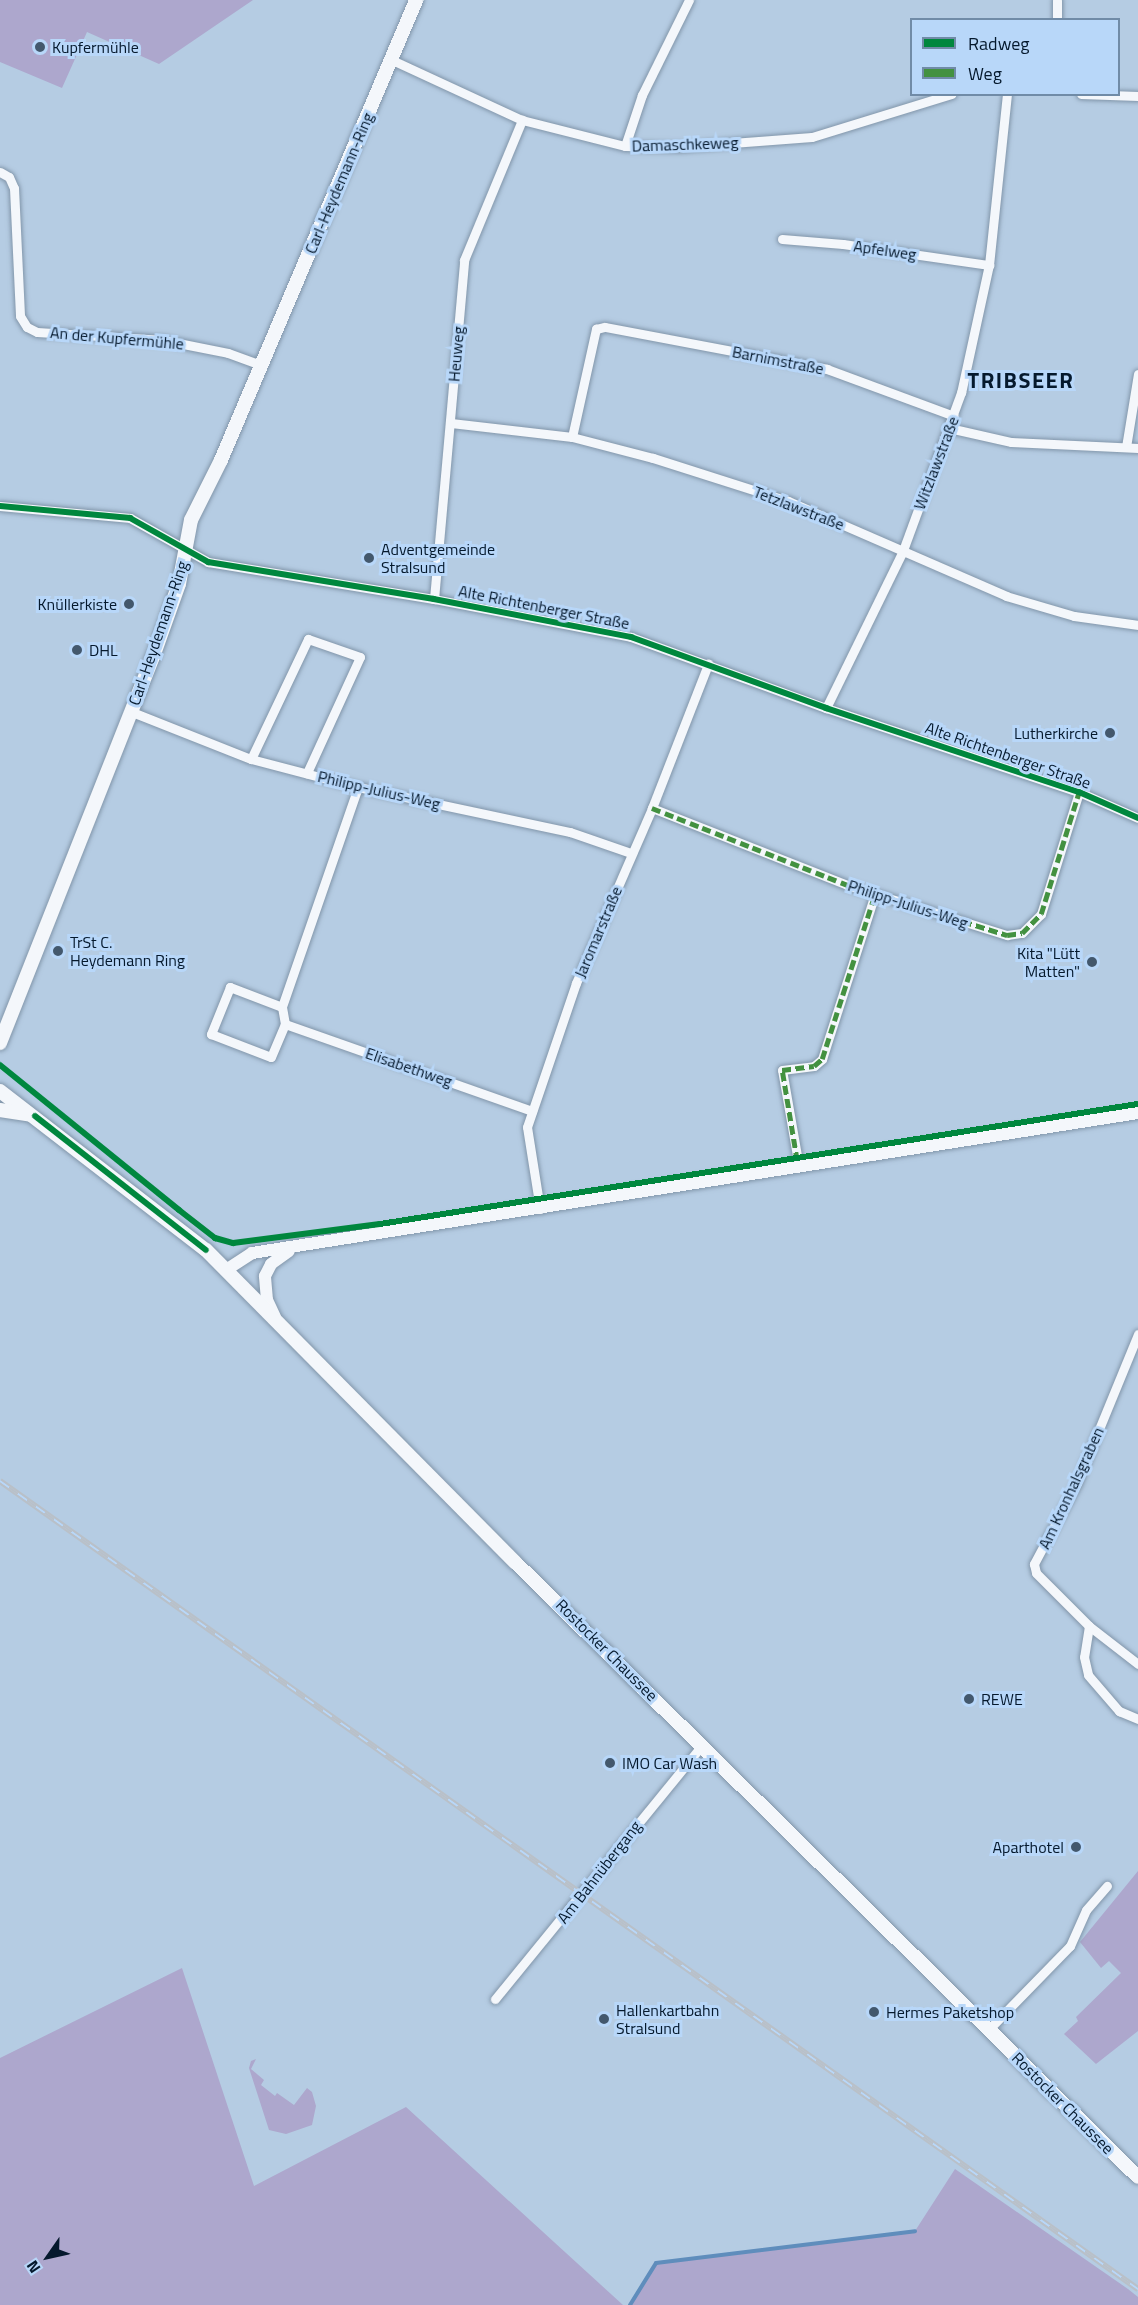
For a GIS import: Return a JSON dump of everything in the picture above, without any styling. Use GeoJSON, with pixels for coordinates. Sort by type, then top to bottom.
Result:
{"type":"FeatureCollection","features":[{"type":"Feature","properties":{"kind":"main road","name":"Carl-Heydemann-Ring"},"geometry":{"type":"LineString","coordinates":[[0,1043],[132,712],[178,584],[191,520],[261,366],[416,0]]}},
{"type":"Feature","properties":{"kind":"main road","name":"Rostocker Chaussee"},"geometry":{"type":"LineString","coordinates":[[0,1091],[174,1224],[226,1270],[281,1328],[1138,2177]]}},
{"type":"Feature","properties":{"kind":"main road"},"geometry":{"type":"LineString","coordinates":[[0,1110],[35,1116]]}},
{"type":"Feature","properties":{"kind":"street"},"geometry":{"type":"LineString","coordinates":[[625,146],[642,95],[689,0]]}},
{"type":"Feature","properties":{"kind":"street"},"geometry":{"type":"LineString","coordinates":[[1057,0],[1057,18]]}},
{"type":"Feature","properties":{"kind":"street","name":"Damaschkeweg"},"geometry":{"type":"LineString","coordinates":[[392,60],[522,120],[625,146],[679,147],[812,137],[945,96]]}},
{"type":"Feature","properties":{"kind":"street"},"geometry":{"type":"LineString","coordinates":[[1120,95],[1138,96]]}},
{"type":"Feature","properties":{"kind":"street","name":"Witzlawstraße"},"geometry":{"type":"LineString","coordinates":[[826,708],[902,553],[954,416],[989,265],[1007,96]]}},
{"type":"Feature","properties":{"kind":"street","name":"Heuweg"},"geometry":{"type":"LineString","coordinates":[[434,599],[464,260],[522,120]]}},
{"type":"Feature","properties":{"kind":"street","name":"An der Kupfermühle"},"geometry":{"type":"LineString","coordinates":[[0,172],[9,177],[14,188],[20,316],[27,327],[37,332],[191,345],[261,366]]}},
{"type":"Feature","properties":{"kind":"street","name":"Apfelweg"},"geometry":{"type":"LineString","coordinates":[[782,239],[843,244],[989,265]]}},
{"type":"Feature","properties":{"kind":"street","name":"Barnimstraße"},"geometry":{"type":"LineString","coordinates":[[572,437],[596,329],[605,327],[827,369],[954,416]]}},
{"type":"Feature","properties":{"kind":"street"},"geometry":{"type":"LineString","coordinates":[[1126,447],[1138,374]]}},
{"type":"Feature","properties":{"kind":"street","name":"Tetzlawstraße"},"geometry":{"type":"LineString","coordinates":[[451,423],[572,437],[653,458],[788,501],[887,542],[902,553],[1006,596],[1074,616],[1138,625]]}},
{"type":"Feature","properties":{"kind":"street"},"geometry":{"type":"LineString","coordinates":[[949,428],[1011,442],[1138,448]]}},
{"type":"Feature","properties":{"kind":"street","name":"Alte Richtenberger Straße"},"geometry":{"type":"LineString","coordinates":[[0,506],[130,518],[186,552],[208,562],[434,599],[631,637],[826,708],[1079,792],[1138,818]]}},
{"type":"Feature","properties":{"kind":"street"},"geometry":{"type":"LineString","coordinates":[[251,759],[308,639],[360,657],[307,773]]}},
{"type":"Feature","properties":{"kind":"street","name":"Jaromarstraße"},"geometry":{"type":"LineString","coordinates":[[540,1209],[527,1127],[576,983],[652,808],[708,664]]}},
{"type":"Feature","properties":{"kind":"street","name":"Philipp-Julius-Weg"},"geometry":{"type":"LineString","coordinates":[[132,712],[251,759],[358,787],[570,832],[631,853]]}},
{"type":"Feature","properties":{"kind":"street"},"geometry":{"type":"LineString","coordinates":[[282,1007],[230,987],[211,1034],[271,1057],[285,1024],[282,1007],[358,787]]}},
{"type":"Feature","properties":{"kind":"street","name":"Philipp-Julius-Weg"},"geometry":{"type":"LineString","coordinates":[[652,808],[875,894],[1007,935],[1022,933],[1041,914],[1079,792]]}},
{"type":"Feature","properties":{"kind":"street"},"geometry":{"type":"LineString","coordinates":[[799,1167],[782,1070],[814,1066],[822,1059],[875,894]]}},
{"type":"Feature","properties":{"kind":"street","name":"Elisabethweg"},"geometry":{"type":"LineString","coordinates":[[285,1024],[532,1111]]}},
{"type":"Feature","properties":{"kind":"street"},"geometry":{"type":"LineString","coordinates":[[226,1270],[252,1253],[1138,1113]]}},
{"type":"Feature","properties":{"kind":"street"},"geometry":{"type":"LineString","coordinates":[[281,1328],[267,1300],[265,1276],[276,1260],[297,1247]]}},
{"type":"Feature","properties":{"kind":"street","name":"Am Kronhalsgraben"},"geometry":{"type":"LineString","coordinates":[[1138,1334],[1077,1483],[1034,1564],[1035,1573],[1089,1626],[1138,1664]]}},
{"type":"Feature","properties":{"kind":"street"},"geometry":{"type":"LineString","coordinates":[[1089,1626],[1084,1657],[1088,1675],[1119,1712],[1138,1719]]}},
{"type":"Feature","properties":{"kind":"street","name":"Am Bahnübergang"},"geometry":{"type":"LineString","coordinates":[[495,1999],[702,1744]]}},
{"type":"Feature","properties":{"kind":"street"},"geometry":{"type":"LineString","coordinates":[[989,2029],[1070,1946],[1086,1910],[1107,1887]]}},
{"type":"Feature","properties":{"kind":"shaded area","name":"Kupfermühle"},"geometry":{"type":"Polygon","coordinates":[[[0,0],[253,0],[159,64],[87,32],[62,88],[0,62],[0,0]]]}},
{"type":"Feature","properties":{"kind":"shaded area"},"geometry":{"type":"Polygon","coordinates":[[[1138,1871],[1138,2031],[1096,2064],[1064,2034],[1078,2021],[1076,2017],[1121,1973],[1109,1961],[1101,1968],[1080,1942],[1138,1871]]]}},
{"type":"Feature","properties":{"kind":"shaded area"},"geometry":{"type":"Polygon","coordinates":[[[182,1968],[254,2186],[406,2107],[623,2305],[0,2305],[0,2058],[182,1968]]]}},
{"type":"Feature","properties":{"kind":"shaded area"},"geometry":{"type":"Polygon","coordinates":[[[256,2059],[251,2069],[264,2080],[261,2085],[275,2096],[277,2093],[294,2105],[307,2088],[312,2092],[316,2106],[312,2125],[286,2134],[269,2130],[249,2068],[251,2061],[256,2059]]]}},
{"type":"Feature","properties":{"kind":"shaded area"},"geometry":{"type":"Polygon","coordinates":[[[955,2169],[1128,2289],[1138,2297],[1138,2305],[630,2305],[656,2263],[915,2231],[955,2169]]]}},
{"type":"Feature","properties":{"kind":"waterway"},"geometry":{"type":"LineString","coordinates":[[630,2305],[656,2263],[915,2231]]}},
{"type":"Feature","properties":{"kind":"railway"},"geometry":{"type":"LineString","coordinates":[[0,1481],[1138,2289]]}},
{"type":"Feature","properties":{"kind":"marked path"},"geometry":{"type":"LineString","coordinates":[[652,808],[847,885],[1007,935],[1022,933],[1041,914],[1079,792]]}},
{"type":"Feature","properties":{"kind":"marked path"},"geometry":{"type":"LineString","coordinates":[[797,1161],[782,1070],[814,1066],[822,1059],[875,894]]}},
{"type":"Feature","properties":{"kind":"cycle path"},"geometry":{"type":"LineString","coordinates":[[0,506],[130,518],[208,562],[434,599],[631,637],[826,708],[1079,792],[1138,818]]}},
{"type":"Feature","properties":{"kind":"cycle path"},"geometry":{"type":"LineString","coordinates":[[0,1065],[215,1238],[233,1243],[380,1224],[1138,1104]]}},
{"type":"Feature","properties":{"kind":"cycle path"},"geometry":{"type":"LineString","coordinates":[[35,1116],[206,1250]]}},
{"type":"Feature","properties":{"kind":"place","name":"Kupfermühle"},"geometry":{"type":"Point","coordinates":[40,47]}},
{"type":"Feature","properties":{"kind":"place","name":"Adventgemeinde Stralsund"},"geometry":{"type":"Point","coordinates":[369,558]}},
{"type":"Feature","properties":{"kind":"place","name":"Knüllerkiste"},"geometry":{"type":"Point","coordinates":[129,604]}},
{"type":"Feature","properties":{"kind":"place","name":"DHL"},"geometry":{"type":"Point","coordinates":[77,650]}},
{"type":"Feature","properties":{"kind":"place","name":"Lutherkirche"},"geometry":{"type":"Point","coordinates":[1110,733]}},
{"type":"Feature","properties":{"kind":"place","name":"TrSt C. Heydemann Ring"},"geometry":{"type":"Point","coordinates":[58,951]}},
{"type":"Feature","properties":{"kind":"place","name":"Kita \"Lütt Matten\""},"geometry":{"type":"Point","coordinates":[1092,962]}},
{"type":"Feature","properties":{"kind":"place","name":"REWE"},"geometry":{"type":"Point","coordinates":[969,1699]}},
{"type":"Feature","properties":{"kind":"place","name":"IMO Car Wash"},"geometry":{"type":"Point","coordinates":[610,1763]}},
{"type":"Feature","properties":{"kind":"place","name":"Aparthotel"},"geometry":{"type":"Point","coordinates":[1076,1847]}},
{"type":"Feature","properties":{"kind":"place","name":"Hermes Paketshop"},"geometry":{"type":"Point","coordinates":[874,2012]}},
{"type":"Feature","properties":{"kind":"place","name":"Hallenkartbahn Stralsund"},"geometry":{"type":"Point","coordinates":[604,2019]}},
{"type":"Feature","properties":{"kind":"district","name":"TRIBSEER"},"geometry":{"type":"Point","coordinates":[1021,381]}}]}
